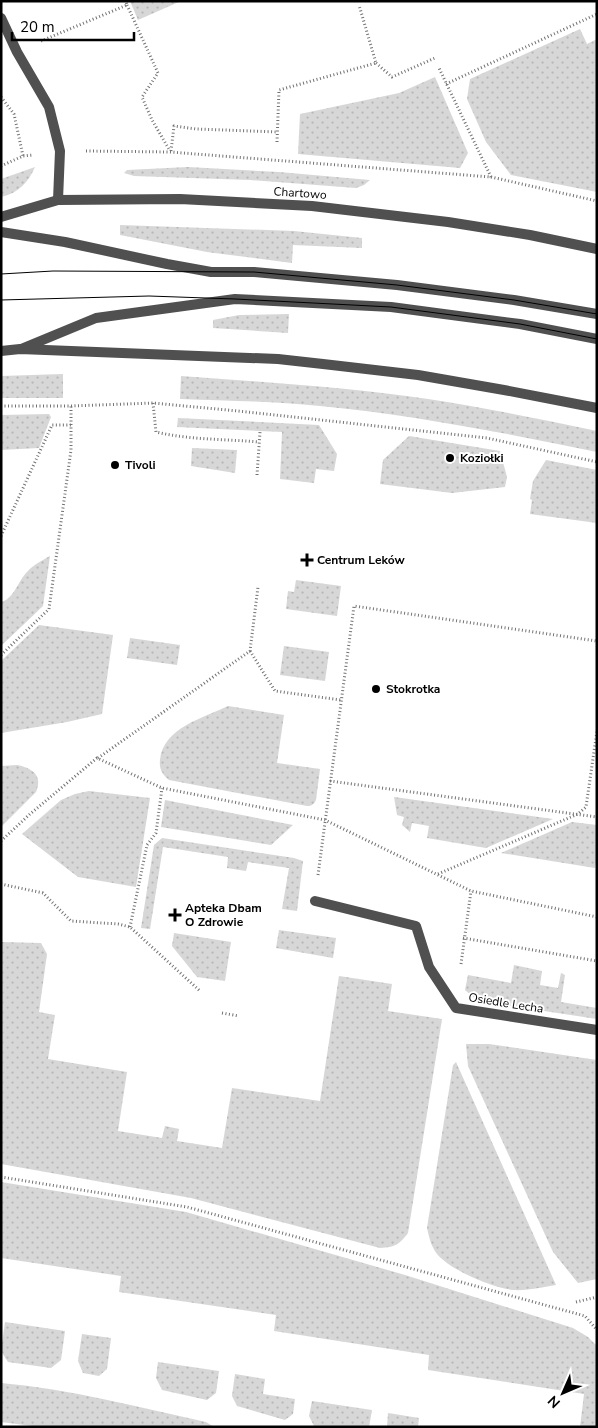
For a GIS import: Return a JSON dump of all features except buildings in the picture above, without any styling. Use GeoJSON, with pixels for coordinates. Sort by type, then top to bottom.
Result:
{"type":"FeatureCollection","features":[{"type":"Feature","properties":{"kind":"street"},"geometry":{"type":"LineString","coordinates":[[1,18],[17,52],[49,107],[60,151],[58,200]]}},
{"type":"Feature","properties":{"kind":"street","name":"Chartowo"},"geometry":{"type":"LineString","coordinates":[[1,217],[58,200],[180,199],[312,206],[448,222],[530,235],[597,249]]}},
{"type":"Feature","properties":{"kind":"street"},"geometry":{"type":"LineString","coordinates":[[1,232],[65,242],[210,272],[254,272],[397,285],[514,300],[597,314]]}},
{"type":"Feature","properties":{"kind":"street"},"geometry":{"type":"LineString","coordinates":[[20,349],[96,318],[235,299],[391,307],[520,324],[597,339]]}},
{"type":"Feature","properties":{"kind":"street"},"geometry":{"type":"LineString","coordinates":[[1,351],[20,349],[278,359],[418,375],[597,408]]}},
{"type":"Feature","properties":{"kind":"street","name":"Osiedle Lecha"},"geometry":{"type":"LineString","coordinates":[[315,901],[416,926],[429,967],[456,1008],[597,1030]]}},
{"type":"Feature","properties":{"kind":"path"},"geometry":{"type":"LineString","coordinates":[[17,52],[126,3],[158,73],[142,97],[152,120],[170,152]]}},
{"type":"Feature","properties":{"kind":"path"},"geometry":{"type":"LineString","coordinates":[[359,4],[376,64],[392,77],[435,58]]}},
{"type":"Feature","properties":{"kind":"path"},"geometry":{"type":"LineString","coordinates":[[446,84],[597,14]]}},
{"type":"Feature","properties":{"kind":"path"},"geometry":{"type":"LineString","coordinates":[[277,142],[279,90],[376,64]]}},
{"type":"Feature","properties":{"kind":"path"},"geometry":{"type":"LineString","coordinates":[[439,68],[491,177]]}},
{"type":"Feature","properties":{"kind":"path"},"geometry":{"type":"LineString","coordinates":[[1,97],[14,114],[23,156]]}},
{"type":"Feature","properties":{"kind":"path"},"geometry":{"type":"LineString","coordinates":[[170,152],[174,126],[196,129],[278,132]]}},
{"type":"Feature","properties":{"kind":"path"},"geometry":{"type":"LineString","coordinates":[[1,166],[23,156],[60,151],[170,152],[491,177],[597,201]]}},
{"type":"Feature","properties":{"kind":"path"},"geometry":{"type":"LineString","coordinates":[[153,403],[156,432],[176,437],[259,442]]}},
{"type":"Feature","properties":{"kind":"path"},"geometry":{"type":"LineString","coordinates":[[1,406],[153,403],[487,438],[597,462]]}},
{"type":"Feature","properties":{"kind":"path"},"geometry":{"type":"LineString","coordinates":[[1,654],[49,609],[71,450],[71,406]]}},
{"type":"Feature","properties":{"kind":"path"},"geometry":{"type":"LineString","coordinates":[[1,536],[52,425],[71,425]]}},
{"type":"Feature","properties":{"kind":"path"},"geometry":{"type":"LineString","coordinates":[[257,476],[260,432]]}},
{"type":"Feature","properties":{"kind":"path"},"geometry":{"type":"LineString","coordinates":[[258,587],[250,651],[275,691],[341,700]]}},
{"type":"Feature","properties":{"kind":"path"},"geometry":{"type":"LineString","coordinates":[[315,901],[354,606],[597,641]]}},
{"type":"Feature","properties":{"kind":"path"},"geometry":{"type":"LineString","coordinates":[[1,841],[97,758],[250,651]]}},
{"type":"Feature","properties":{"kind":"path"},"geometry":{"type":"LineString","coordinates":[[438,874],[578,814],[586,807],[597,731]]}},
{"type":"Feature","properties":{"kind":"path"},"geometry":{"type":"LineString","coordinates":[[97,758],[162,788],[325,820],[470,891],[597,917]]}},
{"type":"Feature","properties":{"kind":"path"},"geometry":{"type":"LineString","coordinates":[[330,781],[597,817]]}},
{"type":"Feature","properties":{"kind":"path"},"geometry":{"type":"LineString","coordinates":[[130,927],[147,845],[156,833],[162,788]]}},
{"type":"Feature","properties":{"kind":"path"},"geometry":{"type":"LineString","coordinates":[[1,884],[43,893],[71,921],[118,924],[130,927],[200,990]]}},
{"type":"Feature","properties":{"kind":"path"},"geometry":{"type":"LineString","coordinates":[[456,1008],[470,891]]}},
{"type":"Feature","properties":{"kind":"path"},"geometry":{"type":"LineString","coordinates":[[463,938],[597,961]]}},
{"type":"Feature","properties":{"kind":"path"},"geometry":{"type":"LineString","coordinates":[[222,1013],[239,1016]]}},
{"type":"Feature","properties":{"kind":"path"},"geometry":{"type":"LineString","coordinates":[[1,1177],[187,1207],[585,1316],[597,1330]]}},
{"type":"Feature","properties":{"kind":"path"},"geometry":{"type":"LineString","coordinates":[[576,1302],[597,1297]]}},
{"type":"Feature","properties":{"kind":"shaded area"},"geometry":{"type":"Polygon","coordinates":[[[130,1],[181,1],[138,20],[130,1]]]}},
{"type":"Feature","properties":{"kind":"shaded area"},"geometry":{"type":"Polygon","coordinates":[[[580,29],[587,44],[597,39],[597,192],[511,175],[486,142],[467,99],[470,79],[580,29]]]}},
{"type":"Feature","properties":{"kind":"shaded area"},"geometry":{"type":"Polygon","coordinates":[[[435,77],[468,153],[460,168],[298,154],[300,114],[399,93],[435,77]]]}},
{"type":"Feature","properties":{"kind":"shaded area"},"geometry":{"type":"Polygon","coordinates":[[[35,167],[22,186],[12,193],[1,197],[1,179],[35,167]]]}},
{"type":"Feature","properties":{"kind":"shaded area"},"geometry":{"type":"Polygon","coordinates":[[[188,167],[370,180],[356,188],[250,180],[134,176],[124,173],[127,170],[188,167]]]}},
{"type":"Feature","properties":{"kind":"shaded area"},"geometry":{"type":"Polygon","coordinates":[[[120,225],[294,231],[362,238],[362,248],[293,245],[292,263],[207,252],[120,235],[120,225]]]}},
{"type":"Feature","properties":{"kind":"shaded area"},"geometry":{"type":"Polygon","coordinates":[[[289,314],[288,333],[213,328],[213,320],[239,315],[289,314]]]}},
{"type":"Feature","properties":{"kind":"shaded area"},"geometry":{"type":"Polygon","coordinates":[[[63,374],[63,398],[1,398],[1,376],[63,374]]]}},
{"type":"Feature","properties":{"kind":"shaded area"},"geometry":{"type":"Polygon","coordinates":[[[181,376],[366,391],[492,410],[597,431],[597,452],[459,425],[390,414],[285,403],[180,399],[181,376]]]}},
{"type":"Feature","properties":{"kind":"shaded area"},"geometry":{"type":"Polygon","coordinates":[[[49,414],[51,417],[39,448],[1,450],[1,415],[49,414]]]}},
{"type":"Feature","properties":{"kind":"shaded area"},"geometry":{"type":"Polygon","coordinates":[[[178,418],[319,425],[337,454],[334,471],[316,469],[314,483],[280,479],[282,432],[177,427],[178,418]]]}},
{"type":"Feature","properties":{"kind":"shaded area"},"geometry":{"type":"Polygon","coordinates":[[[409,436],[500,451],[507,477],[505,487],[452,493],[380,484],[383,460],[409,436]]]}},
{"type":"Feature","properties":{"kind":"shaded area"},"geometry":{"type":"Polygon","coordinates":[[[192,448],[237,450],[235,473],[191,466],[192,448]]]}},
{"type":"Feature","properties":{"kind":"shaded area"},"geometry":{"type":"Polygon","coordinates":[[[546,460],[597,470],[597,523],[530,514],[533,481],[546,460]]]}},
{"type":"Feature","properties":{"kind":"shaded area"},"geometry":{"type":"Polygon","coordinates":[[[50,556],[43,606],[1,646],[1,602],[13,594],[29,570],[50,556]]]}},
{"type":"Feature","properties":{"kind":"shaded area"},"geometry":{"type":"Polygon","coordinates":[[[296,580],[341,586],[337,616],[286,609],[288,591],[294,592],[296,580]]]}},
{"type":"Feature","properties":{"kind":"shaded area"},"geometry":{"type":"Polygon","coordinates":[[[39,625],[113,635],[102,714],[1,733],[1,661],[39,625]]]}},
{"type":"Feature","properties":{"kind":"shaded area"},"geometry":{"type":"Polygon","coordinates":[[[130,638],[180,645],[177,665],[127,658],[130,638]]]}},
{"type":"Feature","properties":{"kind":"shaded area"},"geometry":{"type":"Polygon","coordinates":[[[284,646],[329,652],[325,681],[280,675],[284,646]]]}},
{"type":"Feature","properties":{"kind":"shaded area"},"geometry":{"type":"Polygon","coordinates":[[[228,706],[284,715],[277,763],[320,769],[316,800],[313,804],[307,806],[169,780],[164,776],[160,760],[168,740],[176,732],[196,720],[228,706]]]}},
{"type":"Feature","properties":{"kind":"shaded area"},"geometry":{"type":"Polygon","coordinates":[[[17,765],[35,773],[38,786],[36,792],[1,827],[1,766],[17,765]]]}},
{"type":"Feature","properties":{"kind":"shaded area"},"geometry":{"type":"Polygon","coordinates":[[[89,791],[150,798],[136,887],[78,877],[22,834],[61,800],[89,791]]]}},
{"type":"Feature","properties":{"kind":"shaded area"},"geometry":{"type":"Polygon","coordinates":[[[394,797],[553,819],[486,848],[427,838],[429,826],[412,823],[410,832],[402,825],[404,817],[397,815],[394,797]]]}},
{"type":"Feature","properties":{"kind":"shaded area"},"geometry":{"type":"Polygon","coordinates":[[[165,800],[293,825],[271,845],[161,827],[165,800]]]}},
{"type":"Feature","properties":{"kind":"shaded area"},"geometry":{"type":"Polygon","coordinates":[[[572,822],[597,825],[597,858],[595,868],[501,853],[572,822]]]}},
{"type":"Feature","properties":{"kind":"shaded area"},"geometry":{"type":"Polygon","coordinates":[[[162,838],[294,858],[303,861],[297,911],[282,909],[289,868],[248,862],[246,871],[227,868],[228,857],[163,847],[150,929],[141,928],[154,845],[162,838]]]}},
{"type":"Feature","properties":{"kind":"shaded area"},"geometry":{"type":"Polygon","coordinates":[[[279,930],[336,938],[333,958],[276,948],[279,930]]]}},
{"type":"Feature","properties":{"kind":"shaded area"},"geometry":{"type":"Polygon","coordinates":[[[174,933],[231,942],[225,981],[197,977],[172,946],[174,933]]]}},
{"type":"Feature","properties":{"kind":"shaded area"},"geometry":{"type":"Polygon","coordinates":[[[1,942],[41,943],[47,954],[39,1012],[55,1015],[48,1059],[127,1072],[118,1131],[162,1138],[165,1126],[179,1129],[177,1141],[222,1148],[232,1088],[320,1101],[339,976],[392,984],[388,1011],[442,1019],[408,1233],[396,1245],[380,1248],[191,1198],[1,1164],[1,942]]]}},
{"type":"Feature","properties":{"kind":"shaded area"},"geometry":{"type":"Polygon","coordinates":[[[514,965],[542,971],[540,985],[558,988],[561,973],[565,975],[561,1002],[597,1008],[597,1019],[484,1002],[473,997],[465,990],[468,975],[511,983],[514,965]]]}},
{"type":"Feature","properties":{"kind":"shaded area"},"geometry":{"type":"Polygon","coordinates":[[[466,1044],[489,1044],[597,1060],[597,1279],[578,1283],[553,1252],[468,1066],[466,1044]]]}},
{"type":"Feature","properties":{"kind":"shaded area"},"geometry":{"type":"Polygon","coordinates":[[[456,1062],[556,1285],[518,1290],[495,1286],[461,1272],[443,1260],[432,1245],[427,1228],[453,1065],[456,1062]]]}},
{"type":"Feature","properties":{"kind":"shaded area"},"geometry":{"type":"Polygon","coordinates":[[[1,1182],[186,1212],[405,1275],[573,1328],[588,1337],[597,1346],[597,1427],[580,1427],[584,1394],[428,1370],[429,1355],[274,1331],[276,1315],[119,1292],[121,1276],[1,1258],[1,1182]]]}},
{"type":"Feature","properties":{"kind":"shaded area"},"geometry":{"type":"Polygon","coordinates":[[[5,1322],[65,1331],[61,1360],[51,1368],[8,1362],[1,1351],[5,1322]]]}},
{"type":"Feature","properties":{"kind":"shaded area"},"geometry":{"type":"Polygon","coordinates":[[[82,1334],[111,1338],[107,1369],[99,1376],[83,1373],[78,1361],[82,1334]]]}},
{"type":"Feature","properties":{"kind":"shaded area"},"geometry":{"type":"Polygon","coordinates":[[[158,1362],[219,1371],[216,1393],[207,1400],[162,1390],[156,1378],[158,1362]]]}},
{"type":"Feature","properties":{"kind":"shaded area"},"geometry":{"type":"Polygon","coordinates":[[[235,1374],[265,1379],[263,1394],[295,1399],[293,1414],[285,1420],[237,1406],[232,1396],[235,1374]]]}},
{"type":"Feature","properties":{"kind":"shaded area"},"geometry":{"type":"Polygon","coordinates":[[[1,1383],[104,1399],[206,1422],[214,1427],[40,1427],[1,1422],[1,1383]]]}},
{"type":"Feature","properties":{"kind":"shaded area"},"geometry":{"type":"Polygon","coordinates":[[[312,1401],[372,1410],[369,1427],[314,1426],[309,1416],[312,1401]]]}},
{"type":"Feature","properties":{"kind":"shaded area"},"geometry":{"type":"Polygon","coordinates":[[[388,1413],[419,1418],[418,1427],[387,1427],[388,1413]]]}},
{"type":"Feature","properties":{"kind":"tram line"},"geometry":{"type":"LineString","coordinates":[[1,274],[53,271],[254,272],[397,285],[514,300],[597,314]]}},
{"type":"Feature","properties":{"kind":"tram line"},"geometry":{"type":"LineString","coordinates":[[1,300],[149,296],[391,307],[520,324],[597,339]]}},
{"type":"Feature","properties":{"kind":"place","name":"Koziołki"},"geometry":{"type":"Point","coordinates":[450,458]}},
{"type":"Feature","properties":{"kind":"place","name":"Tivoli"},"geometry":{"type":"Point","coordinates":[115,465]}},
{"type":"Feature","properties":{"kind":"place","name":"Centrum Leków"},"geometry":{"type":"Point","coordinates":[307,560]}},
{"type":"Feature","properties":{"kind":"place","name":"Stokrotka"},"geometry":{"type":"Point","coordinates":[376,689]}},
{"type":"Feature","properties":{"kind":"place","name":"Apteka Dbam O Zdrowie"},"geometry":{"type":"Point","coordinates":[175,915]}}]}
